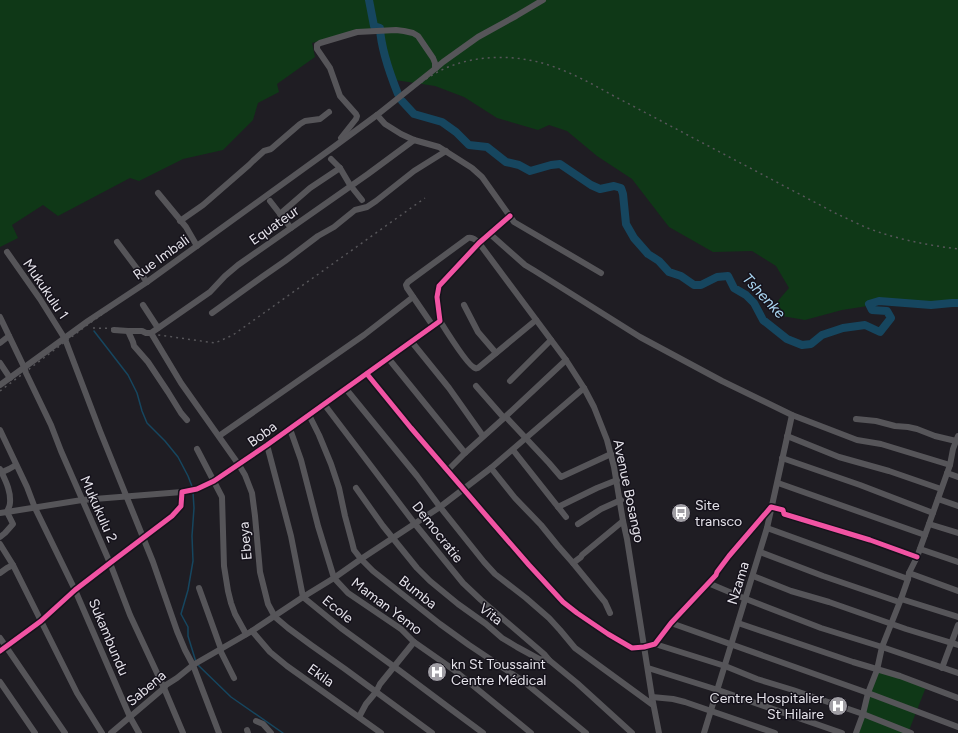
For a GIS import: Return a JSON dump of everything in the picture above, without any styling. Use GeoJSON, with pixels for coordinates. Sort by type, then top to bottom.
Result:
{"type":"FeatureCollection","features":[{"type":"Feature","properties":{"kind":"street","name":"Rue Imbali"},"geometry":{"type":"LineString","coordinates":[[0,385],[88,321],[147,282],[335,146],[377,115],[442,62],[478,37],[543,0]]}},
{"type":"Feature","properties":{"kind":"street"},"geometry":{"type":"LineString","coordinates":[[335,146],[357,116],[340,96],[330,68],[321,57],[316,46],[324,41],[357,32],[400,30],[418,36],[432,58],[436,68]]}},
{"type":"Feature","properties":{"kind":"street"},"geometry":{"type":"LineString","coordinates":[[180,221],[203,205],[264,151],[271,149],[300,124],[305,121],[320,119],[329,112]]}},
{"type":"Feature","properties":{"kind":"street"},"geometry":{"type":"LineString","coordinates":[[377,115],[385,124],[393,129],[414,140],[439,147],[472,168],[482,177],[514,222],[601,273]]}},
{"type":"Feature","properties":{"kind":"street","name":"Equateur"},"geometry":{"type":"LineString","coordinates":[[151,333],[210,292],[238,265],[414,140]]}},
{"type":"Feature","properties":{"kind":"street"},"geometry":{"type":"LineString","coordinates":[[212,314],[318,236],[334,227],[355,210],[367,207],[414,171],[446,151]]}},
{"type":"Feature","properties":{"kind":"street"},"geometry":{"type":"LineString","coordinates":[[331,159],[340,168],[350,186],[362,200]]}},
{"type":"Feature","properties":{"kind":"street"},"geometry":{"type":"LineString","coordinates":[[280,214],[310,188],[340,168]]}},
{"type":"Feature","properties":{"kind":"street"},"geometry":{"type":"LineString","coordinates":[[158,193],[197,246]]}},
{"type":"Feature","properties":{"kind":"street"},"geometry":{"type":"LineString","coordinates":[[270,201],[291,228]]}},
{"type":"Feature","properties":{"kind":"street"},"geometry":{"type":"LineString","coordinates":[[510,216],[479,243],[439,286],[437,298],[440,321],[463,355],[473,367],[478,368],[536,320]]}},
{"type":"Feature","properties":{"kind":"street"},"geometry":{"type":"LineString","coordinates":[[490,234],[525,265],[640,337],[722,381],[792,415],[857,440],[881,444],[950,465]]}},
{"type":"Feature","properties":{"kind":"street"},"geometry":{"type":"LineString","coordinates":[[433,326],[406,285],[468,238],[474,239],[479,243]]}},
{"type":"Feature","properties":{"kind":"street"},"geometry":{"type":"LineString","coordinates":[[117,242],[147,282]]}},
{"type":"Feature","properties":{"kind":"street","name":"Avenue Bosango"},"geometry":{"type":"LineString","coordinates":[[479,243],[566,360],[594,407],[607,440],[617,480],[623,521],[628,539],[644,647],[659,733]]}},
{"type":"Feature","properties":{"kind":"street","name":"Mukukulu 1"},"geometry":{"type":"LineString","coordinates":[[7,252],[65,339],[84,392],[153,562],[177,631],[185,650],[195,663],[219,733]]}},
{"type":"Feature","properties":{"kind":"street"},"geometry":{"type":"LineString","coordinates":[[219,436],[364,335],[413,297]]}},
{"type":"Feature","properties":{"kind":"street"},"geometry":{"type":"LineString","coordinates":[[143,305],[158,328]]}},
{"type":"Feature","properties":{"kind":"street"},"geometry":{"type":"LineString","coordinates":[[464,305],[478,332],[496,353]]}},
{"type":"Feature","properties":{"kind":"street","name":"Mukukulu 2"},"geometry":{"type":"LineString","coordinates":[[0,317],[50,425],[110,563],[130,615],[183,733]]}},
{"type":"Feature","properties":{"kind":"street","name":"Boba"},"geometry":{"type":"LineString","coordinates":[[0,513],[82,500],[182,492],[197,489],[214,481],[239,465],[440,321]]}},
{"type":"Feature","properties":{"kind":"street"},"geometry":{"type":"LineString","coordinates":[[114,330],[142,331],[151,333]]}},
{"type":"Feature","properties":{"kind":"street"},"geometry":{"type":"LineString","coordinates":[[128,331],[134,346],[148,362],[187,420]]}},
{"type":"Feature","properties":{"kind":"street","name":"Ebeya"},"geometry":{"type":"LineString","coordinates":[[151,333],[181,383],[245,475],[252,493],[260,572],[268,604],[275,616],[288,628],[432,733]]}},
{"type":"Feature","properties":{"kind":"street"},"geometry":{"type":"LineString","coordinates":[[0,343],[9,336]]}},
{"type":"Feature","properties":{"kind":"street"},"geometry":{"type":"LineString","coordinates":[[510,381],[551,340]]}},
{"type":"Feature","properties":{"kind":"street"},"geometry":{"type":"LineString","coordinates":[[412,342],[449,388],[483,436]]}},
{"type":"Feature","properties":{"kind":"street"},"geometry":{"type":"LineString","coordinates":[[388,358],[465,452]]}},
{"type":"Feature","properties":{"kind":"street"},"geometry":{"type":"LineString","coordinates":[[448,470],[465,452],[566,360]]}},
{"type":"Feature","properties":{"kind":"street"},"geometry":{"type":"LineString","coordinates":[[0,363],[10,378]]}},
{"type":"Feature","properties":{"kind":"street"},"geometry":{"type":"LineString","coordinates":[[366,374],[529,565],[570,608],[608,634],[632,648],[655,644],[725,666],[757,679],[863,714],[911,733]]}},
{"type":"Feature","properties":{"kind":"street"},"geometry":{"type":"LineString","coordinates":[[476,386],[561,477],[611,454]]}},
{"type":"Feature","properties":{"kind":"street","name":"Sabena"},"geometry":{"type":"LineString","coordinates":[[111,733],[166,685],[195,663],[252,631],[334,578],[464,490],[513,450],[584,388]]}},
{"type":"Feature","properties":{"kind":"street"},"geometry":{"type":"LineString","coordinates":[[346,389],[495,574],[549,618],[575,648],[654,705]]}},
{"type":"Feature","properties":{"kind":"street","name":"Democratie"},"geometry":{"type":"LineString","coordinates":[[324,404],[415,524],[463,583],[549,660]]}},
{"type":"Feature","properties":{"kind":"street","name":"Bumba"},"geometry":{"type":"LineString","coordinates":[[309,415],[331,464],[339,488],[354,550],[361,559],[379,576],[440,624],[469,646],[523,681],[586,733]]}},
{"type":"Feature","properties":{"kind":"street","name":"Nzama"},"geometry":{"type":"LineString","coordinates":[[704,733],[767,528],[792,415]]}},
{"type":"Feature","properties":{"kind":"street"},"geometry":{"type":"LineString","coordinates":[[856,419],[908,427],[935,436],[957,438],[956,450],[882,647],[877,670],[856,733]]}},
{"type":"Feature","properties":{"kind":"street","name":"Maman Yemo"},"geometry":{"type":"LineString","coordinates":[[290,428],[301,460],[318,526],[334,578],[348,593],[401,629],[414,642],[454,670],[531,733]]}},
{"type":"Feature","properties":{"kind":"street","name":"Sukambundu"},"geometry":{"type":"LineString","coordinates":[[0,430],[35,508],[75,590],[130,717],[140,733]]}},
{"type":"Feature","properties":{"kind":"street"},"geometry":{"type":"LineString","coordinates":[[787,436],[839,457],[889,471],[942,489]]}},
{"type":"Feature","properties":{"kind":"street","name":"Ecole"},"geometry":{"type":"LineString","coordinates":[[267,445],[291,536],[303,597],[341,628],[483,733]]}},
{"type":"Feature","properties":{"kind":"street"},"geometry":{"type":"LineString","coordinates":[[197,449],[222,497],[224,566],[228,591],[235,614],[246,634]]}},
{"type":"Feature","properties":{"kind":"street"},"geometry":{"type":"LineString","coordinates":[[513,450],[566,517]]}},
{"type":"Feature","properties":{"kind":"street"},"geometry":{"type":"LineString","coordinates":[[782,458],[860,485],[933,513]]}},
{"type":"Feature","properties":{"kind":"street"},"geometry":{"type":"LineString","coordinates":[[0,537],[13,524],[8,512],[10,503],[9,491],[6,480],[0,471],[9,469],[16,465]]}},
{"type":"Feature","properties":{"kind":"street"},"geometry":{"type":"LineString","coordinates":[[491,468],[515,498],[541,525],[573,563],[605,602],[610,612]]}},
{"type":"Feature","properties":{"kind":"street"},"geometry":{"type":"LineString","coordinates":[[947,474],[958,477]]}},
{"type":"Feature","properties":{"kind":"street"},"geometry":{"type":"LineString","coordinates":[[558,507],[617,480]]}},
{"type":"Feature","properties":{"kind":"street"},"geometry":{"type":"LineString","coordinates":[[778,482],[925,535]]}},
{"type":"Feature","properties":{"kind":"street","name":"Vita"},"geometry":{"type":"LineString","coordinates":[[356,488],[374,514],[424,576],[502,638],[539,659],[549,660],[577,683],[632,733]]}},
{"type":"Feature","properties":{"kind":"street"},"geometry":{"type":"LineString","coordinates":[[0,651],[41,621],[75,590],[143,537],[165,522],[181,506],[182,492]]}},
{"type":"Feature","properties":{"kind":"street"},"geometry":{"type":"LineString","coordinates":[[938,499],[958,506]]}},
{"type":"Feature","properties":{"kind":"street"},"geometry":{"type":"LineString","coordinates":[[578,524],[620,500]]}},
{"type":"Feature","properties":{"kind":"street"},"geometry":{"type":"LineString","coordinates":[[655,644],[671,623],[716,575],[729,556],[771,507],[784,510],[784,514],[870,540],[917,557]]}},
{"type":"Feature","properties":{"kind":"street"},"geometry":{"type":"LineString","coordinates":[[573,563],[623,521]]}},
{"type":"Feature","properties":{"kind":"street"},"geometry":{"type":"LineString","coordinates":[[929,524],[958,533]]}},
{"type":"Feature","properties":{"kind":"street"},"geometry":{"type":"LineString","coordinates":[[767,528],[908,576],[958,591]]}},
{"type":"Feature","properties":{"kind":"street"},"geometry":{"type":"LineString","coordinates":[[0,544],[13,565],[76,693],[102,733]]}},
{"type":"Feature","properties":{"kind":"street"},"geometry":{"type":"LineString","coordinates":[[920,549],[958,562]]}},
{"type":"Feature","properties":{"kind":"street"},"geometry":{"type":"LineString","coordinates":[[760,552],[823,576],[900,601],[958,617]]}},
{"type":"Feature","properties":{"kind":"street"},"geometry":{"type":"LineString","coordinates":[[0,573],[13,565]]}},
{"type":"Feature","properties":{"kind":"street"},"geometry":{"type":"LineString","coordinates":[[753,576],[791,591],[829,602],[891,624],[958,645]]}},
{"type":"Feature","properties":{"kind":"street"},"geometry":{"type":"LineString","coordinates":[[708,583],[821,628],[882,647],[958,674]]}},
{"type":"Feature","properties":{"kind":"street"},"geometry":{"type":"LineString","coordinates":[[199,588],[220,649],[234,678]]}},
{"type":"Feature","properties":{"kind":"street"},"geometry":{"type":"LineString","coordinates":[[671,623],[958,727]]}},
{"type":"Feature","properties":{"kind":"street"},"geometry":{"type":"LineString","coordinates":[[738,623],[913,681],[958,698]]}},
{"type":"Feature","properties":{"kind":"street"},"geometry":{"type":"LineString","coordinates":[[942,668],[958,625]]}},
{"type":"Feature","properties":{"kind":"street","name":"Ekila"},"geometry":{"type":"LineString","coordinates":[[252,631],[270,652],[287,666],[381,733]]}},
{"type":"Feature","properties":{"kind":"street"},"geometry":{"type":"LineString","coordinates":[[0,638],[64,733]]}},
{"type":"Feature","properties":{"kind":"street"},"geometry":{"type":"LineString","coordinates":[[359,717],[380,684],[414,642]]}},
{"type":"Feature","properties":{"kind":"street"},"geometry":{"type":"LineString","coordinates":[[648,668],[718,690],[842,733]]}},
{"type":"Feature","properties":{"kind":"street"},"geometry":{"type":"LineString","coordinates":[[0,682],[35,733]]}},
{"type":"Feature","properties":{"kind":"street"},"geometry":{"type":"LineString","coordinates":[[652,697],[673,699],[775,733]]}},
{"type":"Feature","properties":{"kind":"street"},"geometry":{"type":"LineString","coordinates":[[256,721],[263,724],[271,733]]}},
{"type":"Feature","properties":{"kind":"green space"},"geometry":{"type":"Polygon","coordinates":[[[0,0],[958,0],[958,307],[920,302],[874,305],[842,310],[805,320],[782,316],[777,302],[789,288],[776,266],[752,251],[713,252],[669,227],[632,179],[597,156],[567,131],[549,125],[538,130],[497,118],[464,97],[435,86],[395,80],[381,35],[360,30],[312,43],[315,57],[277,84],[279,92],[258,103],[253,120],[223,150],[183,159],[139,181],[130,178],[58,216],[43,205],[12,225],[18,238],[0,247],[0,0]]]}},
{"type":"Feature","properties":{"kind":"green space"},"geometry":{"type":"Polygon","coordinates":[[[878,671],[926,687],[908,733],[854,733],[878,671]]]}},
{"type":"Feature","properties":{"kind":"waterway","name":"Tshenke"},"geometry":{"type":"LineString","coordinates":[[369,0],[374,26],[380,28],[384,53],[398,94]]}},
{"type":"Feature","properties":{"kind":"waterway","name":"Tshenke"},"geometry":{"type":"LineString","coordinates":[[402,101],[414,114],[442,122],[456,132],[469,145],[487,147],[506,162],[519,165],[530,171],[560,164],[591,185],[600,189],[614,186],[621,188],[626,224],[634,238],[648,254],[659,261],[669,272],[681,276],[694,285],[701,285],[717,277],[728,276],[734,288],[746,295],[754,303],[763,320],[787,339],[802,345],[811,344],[822,335],[843,328],[865,325],[880,332],[891,318],[887,311],[872,310],[869,304],[879,301],[931,305],[958,303]]}},
{"type":"Feature","properties":{"kind":"waterway"},"geometry":{"type":"LineString","coordinates":[[94,331],[128,375],[137,393],[147,423],[178,457],[193,489]]}},
{"type":"Feature","properties":{"kind":"waterway"},"geometry":{"type":"LineString","coordinates":[[193,492],[193,561],[188,590],[181,614],[188,627],[188,636],[196,662]]}},
{"type":"Feature","properties":{"kind":"waterway"},"geometry":{"type":"LineString","coordinates":[[198,665],[231,697],[283,733]]}},
{"type":"Feature","properties":{"kind":"railway"},"geometry":{"type":"LineString","coordinates":[[0,391],[90,323],[378,116],[419,84],[448,67],[479,59],[511,58],[527,60],[542,63],[564,71],[592,84],[837,214],[876,231],[899,238],[958,249]]}},
{"type":"Feature","properties":{"kind":"railway"},"geometry":{"type":"LineString","coordinates":[[93,328],[133,329],[152,334],[215,343],[233,335],[425,198]]}},
{"type":"Feature","properties":{"kind":"cycle path"},"geometry":{"type":"LineString","coordinates":[[0,651],[41,621],[75,590],[172,516],[181,506],[182,492],[197,489],[214,481],[267,445],[440,321],[437,297],[439,286],[479,243],[510,216]]}},
{"type":"Feature","properties":{"kind":"cycle path"},"geometry":{"type":"LineString","coordinates":[[367,374],[490,520],[563,602],[608,634],[632,648],[655,644],[671,623],[716,575],[729,556],[771,507],[783,510],[784,514],[870,540],[917,557]]}},
{"type":"Feature","properties":{"kind":"place","name":"Site transco"},"geometry":{"type":"Point","coordinates":[681,513]}},
{"type":"Feature","properties":{"kind":"place","name":"kn St Toussaint Centre Médical"},"geometry":{"type":"Point","coordinates":[437,672]}},
{"type":"Feature","properties":{"kind":"place","name":"Centre Hospitalier St Hilaire"},"geometry":{"type":"Point","coordinates":[838,706]}}]}
